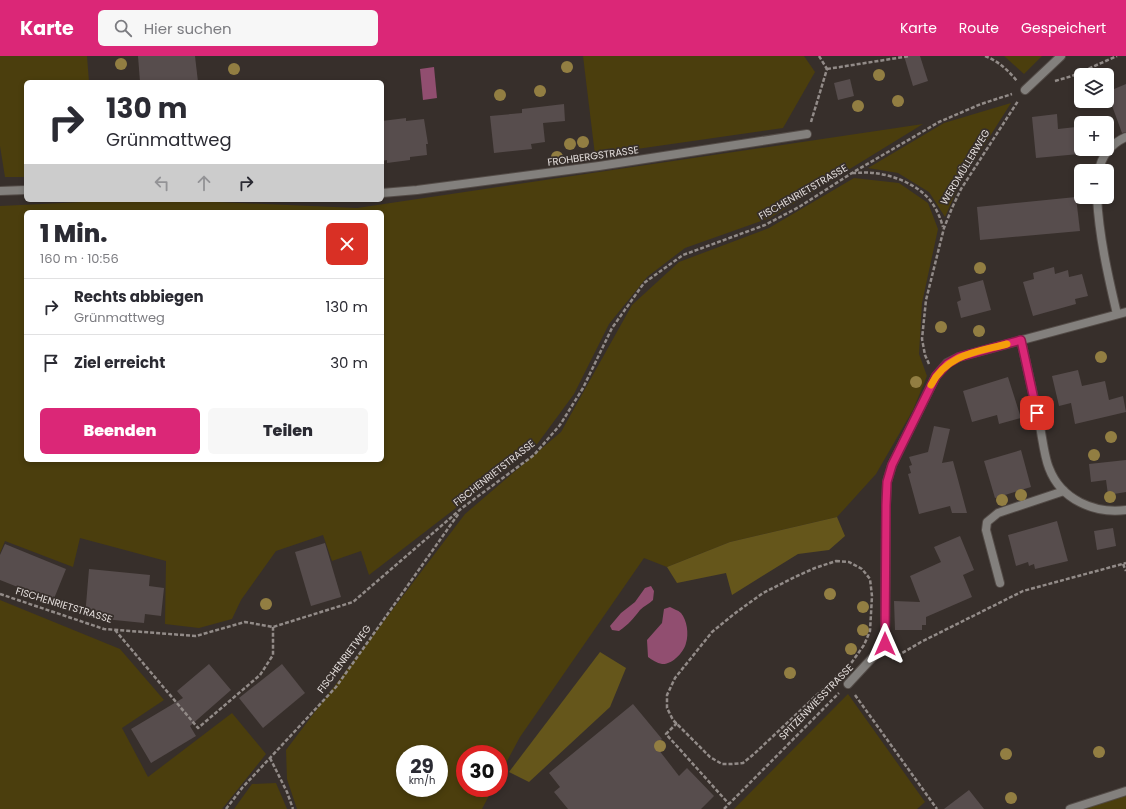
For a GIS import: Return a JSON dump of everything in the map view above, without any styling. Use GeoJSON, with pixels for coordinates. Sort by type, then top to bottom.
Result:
{"type":"FeatureCollection","features":[{"type":"Feature","properties":{"kind":"street"},"geometry":{"type":"LineString","coordinates":[[1025,90],[1061,56]]}},
{"type":"Feature","properties":{"kind":"street","name":"FROHBERGSTRASSE"},"geometry":{"type":"LineString","coordinates":[[384,192],[417,190],[599,166],[807,134]]}},
{"type":"Feature","properties":{"kind":"street"},"geometry":{"type":"LineString","coordinates":[[1102,164],[1106,152],[1126,137]]}},
{"type":"Feature","properties":{"kind":"street"},"geometry":{"type":"LineString","coordinates":[[0,191],[24,190]]}},
{"type":"Feature","properties":{"kind":"street"},"geometry":{"type":"LineString","coordinates":[[1097,204],[1107,269],[1117,314]]}},
{"type":"Feature","properties":{"kind":"street","name":"SPITZENWIESSTRASSE"},"geometry":{"type":"LineString","coordinates":[[848,684],[885,644],[887,482],[892,465],[936,376],[947,364],[959,357],[1126,312]]}},
{"type":"Feature","properties":{"kind":"street"},"geometry":{"type":"LineString","coordinates":[[1021,340],[1048,466],[1055,479],[1064,491],[1084,505],[1095,509],[1116,511],[1126,510]]}},
{"type":"Feature","properties":{"kind":"street"},"geometry":{"type":"LineString","coordinates":[[1000,583],[986,530],[988,522],[998,513],[1064,491]]}},
{"type":"Feature","properties":{"kind":"street"},"geometry":{"type":"LineString","coordinates":[[1070,809],[1126,791]]}},
{"type":"Feature","properties":{"kind":"path"},"geometry":{"type":"LineString","coordinates":[[807,134],[827,69],[819,56]]}},
{"type":"Feature","properties":{"kind":"path"},"geometry":{"type":"LineString","coordinates":[[827,69],[910,56]]}},
{"type":"Feature","properties":{"kind":"path"},"geometry":{"type":"LineString","coordinates":[[986,56],[994,60],[1010,73],[1025,90]]}},
{"type":"Feature","properties":{"kind":"path"},"geometry":{"type":"LineString","coordinates":[[1052,82],[1072,76],[1117,56]]}},
{"type":"Feature","properties":{"kind":"path","name":"FISCHENRIETSTRASSE"},"geometry":{"type":"LineString","coordinates":[[0,594],[104,629],[196,636],[245,622],[273,627],[353,602],[462,508],[534,455],[560,425],[584,388],[612,328],[644,283],[683,255],[765,225],[799,207],[852,173],[939,122],[980,104],[1025,90]]}},
{"type":"Feature","properties":{"kind":"path","name":"WERDMÜLLERWEG"},"geometry":{"type":"LineString","coordinates":[[925,355],[922,339],[926,300],[944,228],[961,189],[1025,90]]}},
{"type":"Feature","properties":{"kind":"path"},"geometry":{"type":"LineString","coordinates":[[852,173],[874,172],[890,176],[918,189],[929,199],[938,213],[944,228]]}},
{"type":"Feature","properties":{"kind":"path","name":"FISCHENRIETWEG"},"geometry":{"type":"LineString","coordinates":[[226,809],[242,788],[336,687],[462,508]]}},
{"type":"Feature","properties":{"kind":"path"},"geometry":{"type":"LineString","coordinates":[[836,562],[850,562],[862,569],[870,579],[872,596],[870,630],[864,645],[852,662],[743,763],[722,764],[710,757],[677,724],[673,720],[668,708],[667,695],[675,678],[712,632],[734,614],[763,593],[815,568],[836,562]]}},
{"type":"Feature","properties":{"kind":"path"},"geometry":{"type":"LineString","coordinates":[[888,661],[921,642],[1023,591],[1125,563],[1126,571]]}},
{"type":"Feature","properties":{"kind":"path"},"geometry":{"type":"LineString","coordinates":[[114,630],[198,728],[260,675],[273,655],[273,627]]}},
{"type":"Feature","properties":{"kind":"path"},"geometry":{"type":"LineString","coordinates":[[848,684],[937,809]]}},
{"type":"Feature","properties":{"kind":"path","name":"SPITZENWIESSTRASSE"},"geometry":{"type":"LineString","coordinates":[[724,809],[848,684]]}},
{"type":"Feature","properties":{"kind":"path"},"geometry":{"type":"LineString","coordinates":[[677,724],[666,734],[729,804]]}},
{"type":"Feature","properties":{"kind":"path"},"geometry":{"type":"LineString","coordinates":[[270,758],[287,792],[293,809]]}},
{"type":"Feature","properties":{"kind":"shaded area"},"geometry":{"type":"Polygon","coordinates":[[[0,56],[87,56],[89,80],[24,80],[24,177],[5,177],[0,146],[0,56]]]}},
{"type":"Feature","properties":{"kind":"shaded area"},"geometry":{"type":"Polygon","coordinates":[[[583,56],[804,56],[815,72],[783,128],[595,155],[583,56]]]}},
{"type":"Feature","properties":{"kind":"shaded area"},"geometry":{"type":"Polygon","coordinates":[[[1004,56],[1042,56],[1024,74],[1004,56]]]}},
{"type":"Feature","properties":{"kind":"shaded area"},"geometry":{"type":"Polygon","coordinates":[[[434,67],[437,98],[423,100],[420,69],[434,67]]]}},
{"type":"Feature","properties":{"kind":"shaded area"},"geometry":{"type":"Polygon","coordinates":[[[1011,103],[959,185],[945,217],[929,192],[898,173],[868,168],[944,123],[1011,103]]]}},
{"type":"Feature","properties":{"kind":"shaded area"},"geometry":{"type":"Polygon","coordinates":[[[923,124],[770,218],[685,248],[647,277],[609,324],[574,394],[535,447],[369,575],[361,551],[332,561],[323,535],[276,551],[241,600],[232,619],[199,628],[165,624],[166,561],[80,538],[73,567],[5,541],[0,553],[0,206],[83,202],[218,202],[357,208],[923,124]]]}},
{"type":"Feature","properties":{"kind":"shaded area"},"geometry":{"type":"Polygon","coordinates":[[[854,178],[899,183],[928,203],[938,229],[922,303],[919,354],[927,376],[913,410],[876,474],[837,517],[730,542],[667,567],[644,558],[520,737],[508,759],[508,745],[456,745],[456,797],[488,797],[482,809],[297,809],[287,779],[286,750],[465,514],[561,432],[632,305],[679,262],[769,228],[854,178]]]}},
{"type":"Feature","properties":{"kind":"shaded area"},"geometry":{"type":"Polygon","coordinates":[[[837,517],[845,536],[829,550],[798,554],[732,595],[726,573],[677,583],[667,567],[730,542],[837,517]]]}},
{"type":"Feature","properties":{"kind":"shaded area"},"geometry":{"type":"Polygon","coordinates":[[[651,586],[654,591],[653,600],[640,610],[631,621],[619,631],[612,630],[610,626],[621,613],[635,602],[645,588],[651,586]]]}},
{"type":"Feature","properties":{"kind":"shaded area"},"geometry":{"type":"Polygon","coordinates":[[[0,600],[120,649],[164,700],[122,728],[148,777],[232,713],[266,754],[222,809],[0,809],[0,600]]]}},
{"type":"Feature","properties":{"kind":"shaded area"},"geometry":{"type":"Polygon","coordinates":[[[670,607],[680,612],[685,619],[687,639],[685,647],[677,657],[666,664],[662,664],[648,657],[647,640],[662,623],[664,609],[670,607]]]}},
{"type":"Feature","properties":{"kind":"shaded area"},"geometry":{"type":"Polygon","coordinates":[[[600,652],[626,668],[610,707],[529,782],[509,772],[600,652]]]}},
{"type":"Feature","properties":{"kind":"shaded area"},"geometry":{"type":"Polygon","coordinates":[[[848,694],[925,802],[917,809],[734,809],[848,694]]]}},
{"type":"Feature","properties":{"kind":"shaded area"},"geometry":{"type":"Polygon","coordinates":[[[276,783],[287,809],[234,809],[252,784],[276,783]]]}},
{"type":"Feature","properties":{"kind":"shaded area"},"geometry":{"type":"Polygon","coordinates":[[[1126,795],[1126,809],[1081,809],[1126,795]]]}},
{"type":"Feature","properties":{"kind":"building"},"geometry":{"type":"Polygon","coordinates":[[[138,56],[195,56],[198,80],[140,80],[138,56]]]}},
{"type":"Feature","properties":{"kind":"building"},"geometry":{"type":"Polygon","coordinates":[[[904,56],[920,56],[928,81],[913,86],[904,56]]]}},
{"type":"Feature","properties":{"kind":"building"},"geometry":{"type":"Polygon","coordinates":[[[850,79],[854,96],[838,100],[834,83],[850,79]]]}},
{"type":"Feature","properties":{"kind":"building"},"geometry":{"type":"Polygon","coordinates":[[[1126,84],[1126,132],[1122,133],[1113,108],[1114,89],[1126,84]]]}},
{"type":"Feature","properties":{"kind":"building"},"geometry":{"type":"Polygon","coordinates":[[[564,104],[565,121],[543,123],[545,142],[531,144],[532,149],[494,153],[490,116],[522,113],[522,109],[564,104]]]}},
{"type":"Feature","properties":{"kind":"building"},"geometry":{"type":"Polygon","coordinates":[[[1057,114],[1058,129],[1074,127],[1074,154],[1036,158],[1032,117],[1057,114]]]}},
{"type":"Feature","properties":{"kind":"building"},"geometry":{"type":"Polygon","coordinates":[[[406,118],[406,121],[424,119],[428,144],[426,144],[427,155],[410,157],[410,160],[387,163],[387,160],[384,161],[384,121],[406,118]]]}},
{"type":"Feature","properties":{"kind":"building"},"geometry":{"type":"Polygon","coordinates":[[[1074,197],[1074,204],[1077,204],[1080,231],[980,240],[977,207],[1074,197]]]}},
{"type":"Feature","properties":{"kind":"building"},"geometry":{"type":"Polygon","coordinates":[[[1054,267],[1055,274],[1068,270],[1069,277],[1082,274],[1088,296],[1075,299],[1076,304],[1033,316],[1023,282],[1034,279],[1033,273],[1054,267]]]}},
{"type":"Feature","properties":{"kind":"building"},"geometry":{"type":"Polygon","coordinates":[[[983,280],[991,310],[961,318],[957,302],[961,300],[958,287],[983,280]]]}},
{"type":"Feature","properties":{"kind":"building"},"geometry":{"type":"Polygon","coordinates":[[[1078,370],[1082,386],[1105,381],[1109,400],[1123,396],[1126,412],[1075,424],[1071,403],[1059,406],[1052,376],[1078,370]]]}},
{"type":"Feature","properties":{"kind":"building"},"geometry":{"type":"Polygon","coordinates":[[[1008,377],[1021,418],[999,424],[997,415],[972,422],[963,391],[1008,377]]]}},
{"type":"Feature","properties":{"kind":"building"},"geometry":{"type":"Polygon","coordinates":[[[934,426],[950,429],[942,463],[953,461],[967,513],[952,513],[950,506],[919,514],[908,474],[911,473],[909,466],[912,465],[909,457],[928,452],[934,426]]]}},
{"type":"Feature","properties":{"kind":"building"},"geometry":{"type":"Polygon","coordinates":[[[1021,450],[1031,487],[995,498],[984,461],[1021,450]]]}},
{"type":"Feature","properties":{"kind":"building"},"geometry":{"type":"Polygon","coordinates":[[[1126,460],[1126,492],[1108,495],[1106,480],[1091,482],[1089,464],[1126,460]]]}},
{"type":"Feature","properties":{"kind":"building"},"geometry":{"type":"Polygon","coordinates":[[[1057,521],[1068,561],[1035,569],[1034,564],[1029,566],[1028,562],[1016,566],[1008,535],[1057,521]]]}},
{"type":"Feature","properties":{"kind":"building"},"geometry":{"type":"Polygon","coordinates":[[[1113,528],[1116,546],[1097,550],[1094,531],[1113,528]]]}},
{"type":"Feature","properties":{"kind":"building"},"geometry":{"type":"Polygon","coordinates":[[[960,536],[974,570],[963,575],[972,597],[926,617],[926,625],[922,625],[922,630],[895,630],[894,601],[920,602],[910,576],[941,562],[934,547],[960,536]]]}},
{"type":"Feature","properties":{"kind":"building"},"geometry":{"type":"Polygon","coordinates":[[[325,543],[341,597],[311,606],[295,552],[325,543]]]}},
{"type":"Feature","properties":{"kind":"building"},"geometry":{"type":"Polygon","coordinates":[[[5,544],[66,569],[53,601],[0,580],[0,555],[5,544]]]}},
{"type":"Feature","properties":{"kind":"building"},"geometry":{"type":"Polygon","coordinates":[[[89,569],[150,575],[149,586],[164,588],[161,616],[145,614],[144,623],[85,617],[89,569]]]}},
{"type":"Feature","properties":{"kind":"building"},"geometry":{"type":"Polygon","coordinates":[[[209,664],[231,690],[190,726],[196,736],[151,763],[131,729],[183,698],[177,691],[209,664]]]}},
{"type":"Feature","properties":{"kind":"building"},"geometry":{"type":"Polygon","coordinates":[[[282,664],[305,693],[263,728],[239,698],[282,664]]]}},
{"type":"Feature","properties":{"kind":"building"},"geometry":{"type":"Polygon","coordinates":[[[633,704],[662,739],[655,745],[679,776],[687,768],[714,796],[701,809],[568,809],[554,792],[560,787],[549,773],[633,704]]]}},
{"type":"Feature","properties":{"kind":"building"},"geometry":{"type":"Polygon","coordinates":[[[969,790],[984,809],[944,809],[969,790]]]}},
{"type":"Feature","properties":{"kind":"slow traffic"},"geometry":{"type":"LineString","coordinates":[[931,385],[936,376],[947,364],[959,357],[1007,344]]}},
{"type":"Feature","properties":{"kind":"route"},"geometry":{"type":"LineString","coordinates":[[885,644],[887,482],[892,465],[936,376],[947,364],[959,357],[1021,340],[1037,413]]}}]}
